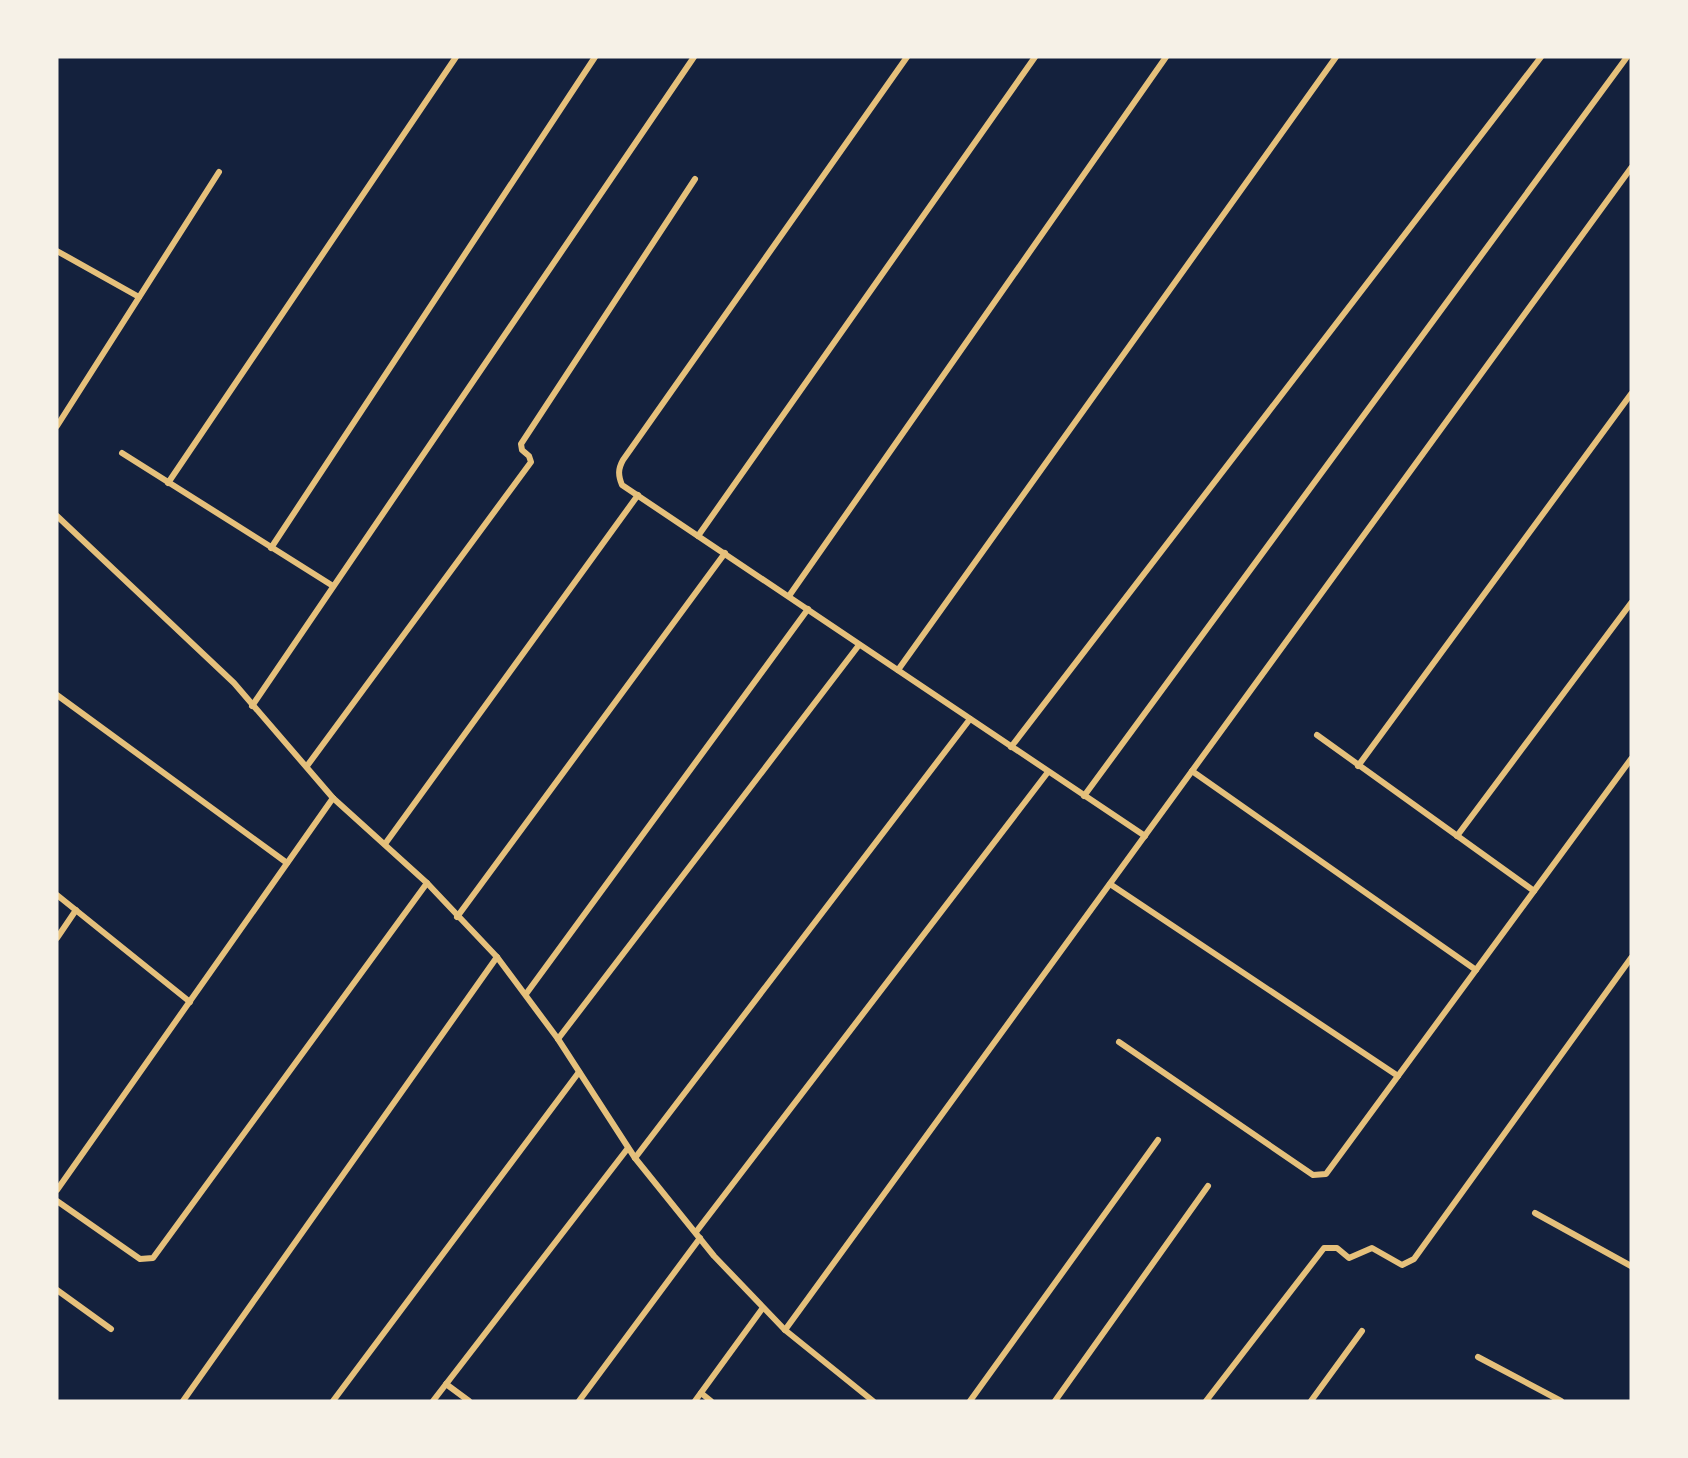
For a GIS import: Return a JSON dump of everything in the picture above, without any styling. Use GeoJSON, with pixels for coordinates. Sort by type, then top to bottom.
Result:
{"type":"FeatureCollection","features":[{"type":"Feature","properties":{"kind":"street"},"geometry":{"type":"LineString","coordinates":[[168,483],[456,57]]}},
{"type":"Feature","properties":{"kind":"street"},"geometry":{"type":"LineString","coordinates":[[271,548],[595,57]]}},
{"type":"Feature","properties":{"kind":"street"},"geometry":{"type":"LineString","coordinates":[[252,706],[694,57]]}},
{"type":"Feature","properties":{"kind":"street"},"geometry":{"type":"LineString","coordinates":[[907,57],[623,460],[619,468],[622,485],[1144,836]]}},
{"type":"Feature","properties":{"kind":"street"},"geometry":{"type":"LineString","coordinates":[[698,536],[1035,57]]}},
{"type":"Feature","properties":{"kind":"street"},"geometry":{"type":"LineString","coordinates":[[789,596],[1166,57]]}},
{"type":"Feature","properties":{"kind":"street"},"geometry":{"type":"LineString","coordinates":[[898,670],[1336,57]]}},
{"type":"Feature","properties":{"kind":"street"},"geometry":{"type":"LineString","coordinates":[[1011,747],[1541,57]]}},
{"type":"Feature","properties":{"kind":"street"},"geometry":{"type":"LineString","coordinates":[[1084,795],[1627,57]]}},
{"type":"Feature","properties":{"kind":"street"},"geometry":{"type":"LineString","coordinates":[[785,1330],[1631,168]]}},
{"type":"Feature","properties":{"kind":"street"},"geometry":{"type":"LineString","coordinates":[[57,426],[219,171]]}},
{"type":"Feature","properties":{"kind":"street"},"geometry":{"type":"LineString","coordinates":[[307,766],[531,462],[530,456],[522,450],[521,444],[695,179]]}},
{"type":"Feature","properties":{"kind":"street"},"geometry":{"type":"LineString","coordinates":[[57,251],[139,297]]}},
{"type":"Feature","properties":{"kind":"street"},"geometry":{"type":"LineString","coordinates":[[1358,765],[1631,394]]}},
{"type":"Feature","properties":{"kind":"street"},"geometry":{"type":"LineString","coordinates":[[122,453],[333,586]]}},
{"type":"Feature","properties":{"kind":"street"},"geometry":{"type":"LineString","coordinates":[[385,844],[638,495]]}},
{"type":"Feature","properties":{"kind":"street"},"geometry":{"type":"LineString","coordinates":[[57,516],[234,683],[333,798],[427,883],[497,957],[558,1039],[635,1158],[698,1235],[762,1309],[873,1401]]}},
{"type":"Feature","properties":{"kind":"street"},"geometry":{"type":"LineString","coordinates":[[457,916],[725,553]]}},
{"type":"Feature","properties":{"kind":"street"},"geometry":{"type":"LineString","coordinates":[[1457,836],[1631,603]]}},
{"type":"Feature","properties":{"kind":"street"},"geometry":{"type":"LineString","coordinates":[[526,994],[808,609]]}},
{"type":"Feature","properties":{"kind":"street"},"geometry":{"type":"LineString","coordinates":[[558,1039],[859,645]]}},
{"type":"Feature","properties":{"kind":"street"},"geometry":{"type":"LineString","coordinates":[[57,695],[287,863]]}},
{"type":"Feature","properties":{"kind":"street"},"geometry":{"type":"LineString","coordinates":[[635,1158],[970,719]]}},
{"type":"Feature","properties":{"kind":"street"},"geometry":{"type":"LineString","coordinates":[[1317,735],[1534,891]]}},
{"type":"Feature","properties":{"kind":"street"},"geometry":{"type":"LineString","coordinates":[[1119,1042],[1307,1171],[1320,1176],[1331,1169],[1631,759]]}},
{"type":"Feature","properties":{"kind":"street"},"geometry":{"type":"LineString","coordinates":[[579,1401],[698,1235],[1048,771]]}},
{"type":"Feature","properties":{"kind":"street"},"geometry":{"type":"LineString","coordinates":[[1192,771],[1476,970]]}},
{"type":"Feature","properties":{"kind":"street"},"geometry":{"type":"LineString","coordinates":[[57,1190],[333,798]]}},
{"type":"Feature","properties":{"kind":"street"},"geometry":{"type":"LineString","coordinates":[[57,1201],[140,1259],[153,1258],[427,883]]}},
{"type":"Feature","properties":{"kind":"street"},"geometry":{"type":"LineString","coordinates":[[1110,884],[1398,1076]]}},
{"type":"Feature","properties":{"kind":"street"},"geometry":{"type":"LineString","coordinates":[[57,896],[190,1002]]}},
{"type":"Feature","properties":{"kind":"street"},"geometry":{"type":"LineString","coordinates":[[57,938],[76,910]]}},
{"type":"Feature","properties":{"kind":"street"},"geometry":{"type":"LineString","coordinates":[[183,1401],[497,957]]}},
{"type":"Feature","properties":{"kind":"street"},"geometry":{"type":"LineString","coordinates":[[1206,1401],[1324,1248],[1337,1248],[1345,1256],[1353,1258],[1371,1248],[1402,1265],[1414,1258],[1631,958]]}},
{"type":"Feature","properties":{"kind":"street"},"geometry":{"type":"LineString","coordinates":[[333,1401],[579,1072]]}},
{"type":"Feature","properties":{"kind":"street"},"geometry":{"type":"LineString","coordinates":[[970,1401],[1158,1140]]}},
{"type":"Feature","properties":{"kind":"street"},"geometry":{"type":"LineString","coordinates":[[433,1401],[628,1148]]}},
{"type":"Feature","properties":{"kind":"street"},"geometry":{"type":"LineString","coordinates":[[1055,1401],[1208,1186]]}},
{"type":"Feature","properties":{"kind":"street"},"geometry":{"type":"LineString","coordinates":[[1535,1213],[1631,1266]]}},
{"type":"Feature","properties":{"kind":"street"},"geometry":{"type":"LineString","coordinates":[[57,1290],[111,1329]]}},
{"type":"Feature","properties":{"kind":"street"},"geometry":{"type":"LineString","coordinates":[[695,1401],[762,1309]]}},
{"type":"Feature","properties":{"kind":"street"},"geometry":{"type":"LineString","coordinates":[[1311,1401],[1362,1331]]}},
{"type":"Feature","properties":{"kind":"street"},"geometry":{"type":"LineString","coordinates":[[1478,1357],[1561,1401]]}},
{"type":"Feature","properties":{"kind":"street"},"geometry":{"type":"LineString","coordinates":[[446,1384],[469,1401]]}},
{"type":"Feature","properties":{"kind":"street"},"geometry":{"type":"LineString","coordinates":[[701,1393],[711,1401]]}}]}
